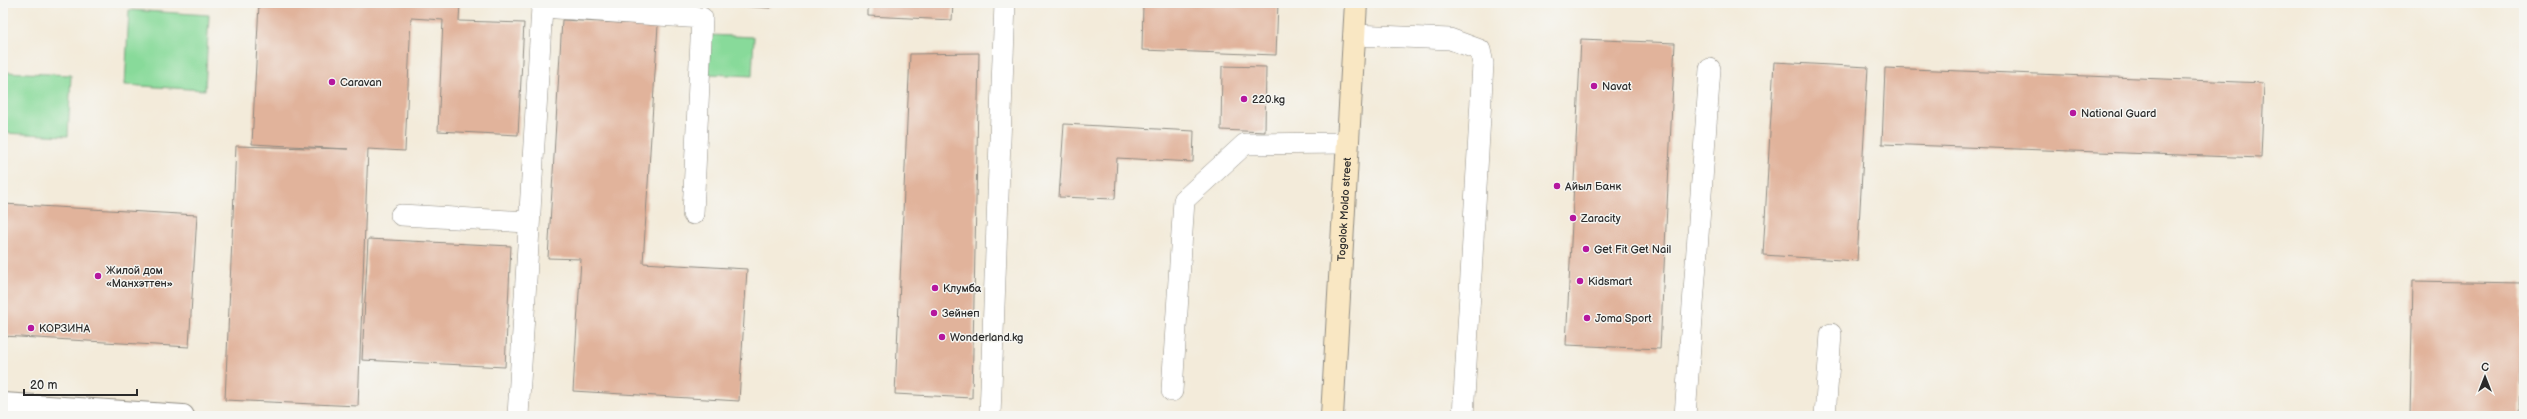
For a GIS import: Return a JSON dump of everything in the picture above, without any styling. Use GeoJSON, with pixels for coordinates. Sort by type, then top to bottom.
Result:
{"type":"FeatureCollection","features":[{"type":"Feature","properties":{"kind":"main road","name":"Togolok Moldo street"},"geometry":{"type":"LineString","coordinates":[[1332,416],[1356,3]]}},
{"type":"Feature","properties":{"kind":"street"},"geometry":{"type":"LineString","coordinates":[[3,404],[139,415],[183,416]]}},
{"type":"Feature","properties":{"kind":"lane"},"geometry":{"type":"LineString","coordinates":[[990,416],[1005,3]]}},
{"type":"Feature","properties":{"kind":"lane"},"geometry":{"type":"LineString","coordinates":[[518,416],[528,222],[542,7],[702,18],[693,214]]}},
{"type":"Feature","properties":{"kind":"lane"},"geometry":{"type":"LineString","coordinates":[[1354,35],[1450,38],[1480,50],[1483,64],[1463,416]]}},
{"type":"Feature","properties":{"kind":"lane"},"geometry":{"type":"LineString","coordinates":[[1685,416],[1710,69]]}},
{"type":"Feature","properties":{"kind":"lane"},"geometry":{"type":"LineString","coordinates":[[1172,390],[1184,200],[1245,144],[1348,143]]}},
{"type":"Feature","properties":{"kind":"lane"},"geometry":{"type":"LineString","coordinates":[[401,215],[528,222]]}},
{"type":"Feature","properties":{"kind":"lane"},"geometry":{"type":"LineString","coordinates":[[1826,416],[1830,334]]}},
{"type":"Feature","properties":{"kind":"green space"},"geometry":{"type":"Polygon","coordinates":[[[129,10],[209,15],[205,90],[125,85],[129,10]]]}},
{"type":"Feature","properties":{"kind":"green space"},"geometry":{"type":"Polygon","coordinates":[[[710,35],[754,37],[752,76],[708,74],[710,35]]]}},
{"type":"Feature","properties":{"kind":"green space"},"geometry":{"type":"Polygon","coordinates":[[[3,72],[71,75],[68,136],[3,133],[3,72]]]}},
{"type":"Feature","properties":{"kind":"building"},"geometry":{"type":"Polygon","coordinates":[[[259,3],[460,3],[459,21],[524,23],[518,135],[438,131],[443,20],[411,18],[405,151],[368,149],[358,406],[225,400],[236,146],[348,149],[252,144],[259,3]]]}},
{"type":"Feature","properties":{"kind":"building"},"geometry":{"type":"Polygon","coordinates":[[[770,3],[770,8],[708,4],[770,3]]]}},
{"type":"Feature","properties":{"kind":"building"},"geometry":{"type":"Polygon","coordinates":[[[868,3],[953,3],[952,20],[868,16],[868,3]]]}},
{"type":"Feature","properties":{"kind":"building"},"geometry":{"type":"Polygon","coordinates":[[[1143,3],[1278,3],[1276,55],[1142,50],[1143,3]]]}},
{"type":"Feature","properties":{"kind":"building"},"geometry":{"type":"Polygon","coordinates":[[[562,20],[658,25],[643,263],[747,269],[739,401],[573,391],[581,259],[548,258],[562,20]]]}},
{"type":"Feature","properties":{"kind":"building"},"geometry":{"type":"Polygon","coordinates":[[[1581,39],[1675,43],[1660,349],[1566,345],[1581,39]]]}},
{"type":"Feature","properties":{"kind":"building"},"geometry":{"type":"Polygon","coordinates":[[[979,53],[972,398],[895,394],[910,54],[979,53]]]}},
{"type":"Feature","properties":{"kind":"building"},"geometry":{"type":"Polygon","coordinates":[[[1774,62],[1868,67],[1857,261],[1763,255],[1774,62]]]}},
{"type":"Feature","properties":{"kind":"building","name":"220.kg"},"geometry":{"type":"Polygon","coordinates":[[[1222,66],[1266,67],[1265,132],[1221,130],[1222,66]]]}},
{"type":"Feature","properties":{"kind":"building","name":"National Guard"},"geometry":{"type":"Polygon","coordinates":[[[1885,68],[2264,83],[2261,158],[1882,144],[1885,68]]]}},
{"type":"Feature","properties":{"kind":"building"},"geometry":{"type":"Polygon","coordinates":[[[1064,124],[1194,131],[1193,162],[1117,158],[1115,199],[1059,197],[1064,124]]]}},
{"type":"Feature","properties":{"kind":"building","name":"Жилой дом «Манхэттен»"},"geometry":{"type":"Polygon","coordinates":[[[3,204],[197,215],[189,347],[3,336],[3,204]]]}},
{"type":"Feature","properties":{"kind":"building"},"geometry":{"type":"Polygon","coordinates":[[[368,239],[511,246],[505,367],[362,360],[368,239]]]}},
{"type":"Feature","properties":{"kind":"building"},"geometry":{"type":"Polygon","coordinates":[[[2413,281],[2522,283],[2519,416],[2410,416],[2413,281]]]}},
{"type":"Feature","properties":{"kind":"place","name":"Caravan"},"geometry":{"type":"Point","coordinates":[332,82]}},
{"type":"Feature","properties":{"kind":"place","name":"Navat"},"geometry":{"type":"Point","coordinates":[1594,86]}},
{"type":"Feature","properties":{"kind":"place","name":"220.kg"},"geometry":{"type":"Point","coordinates":[1244,99]}},
{"type":"Feature","properties":{"kind":"place","name":"National Guard"},"geometry":{"type":"Point","coordinates":[2073,113]}},
{"type":"Feature","properties":{"kind":"place","name":"Айыл Банк"},"geometry":{"type":"Point","coordinates":[1557,186]}},
{"type":"Feature","properties":{"kind":"place","name":"Zaracity"},"geometry":{"type":"Point","coordinates":[1573,218]}},
{"type":"Feature","properties":{"kind":"place","name":"Get Fit Get Nail"},"geometry":{"type":"Point","coordinates":[1586,249]}},
{"type":"Feature","properties":{"kind":"place","name":"Жилой дом «Манхэттен»"},"geometry":{"type":"Point","coordinates":[98,276]}},
{"type":"Feature","properties":{"kind":"place","name":"Kidsmart"},"geometry":{"type":"Point","coordinates":[1580,281]}},
{"type":"Feature","properties":{"kind":"place","name":"Клумба"},"geometry":{"type":"Point","coordinates":[935,288]}},
{"type":"Feature","properties":{"kind":"place","name":"Зейнеп"},"geometry":{"type":"Point","coordinates":[934,313]}},
{"type":"Feature","properties":{"kind":"place","name":"Joma Sport"},"geometry":{"type":"Point","coordinates":[1587,318]}},
{"type":"Feature","properties":{"kind":"place","name":"КОРЗИНА"},"geometry":{"type":"Point","coordinates":[31,328]}},
{"type":"Feature","properties":{"kind":"place","name":"Wonderland.kg"},"geometry":{"type":"Point","coordinates":[942,337]}}]}
